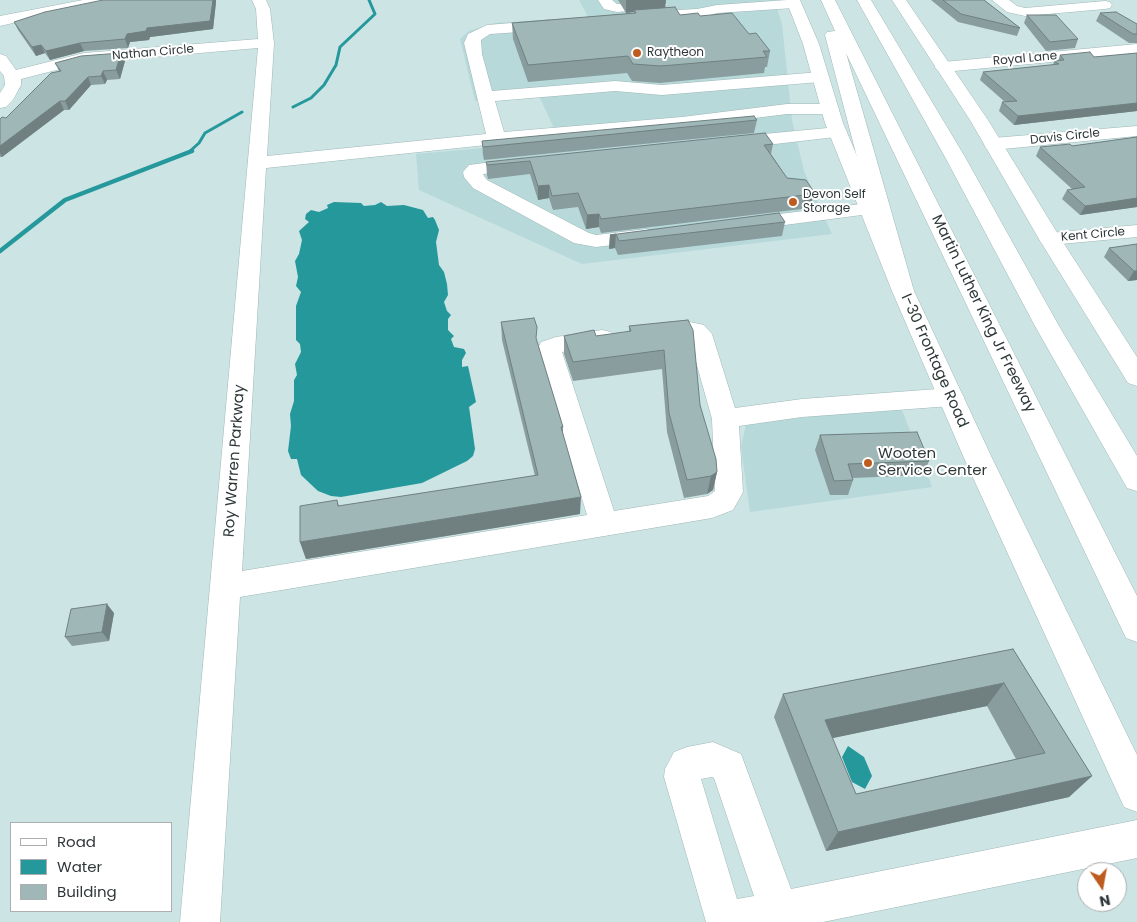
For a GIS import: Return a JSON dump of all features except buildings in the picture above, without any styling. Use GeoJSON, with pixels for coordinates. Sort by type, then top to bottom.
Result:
{"type":"FeatureCollection","features":[{"type":"Feature","properties":{"kind":"main road"},"geometry":{"type":"LineString","coordinates":[[0,21],[64,6],[115,0]]}},
{"type":"Feature","properties":{"kind":"main road","name":"Roy Warren Parkway"},"geometry":{"type":"LineString","coordinates":[[200,922],[266,43],[263,9],[259,0]]}},
{"type":"Feature","properties":{"kind":"main road"},"geometry":{"type":"LineString","coordinates":[[605,0],[609,6],[617,8],[714,0]]}},
{"type":"Feature","properties":{"kind":"main road"},"geometry":{"type":"LineString","coordinates":[[823,0],[903,291]]}},
{"type":"Feature","properties":{"kind":"main road","name":"Martin Luther King Jr Freeway"},"geometry":{"type":"LineString","coordinates":[[828,0],[1137,628]]}},
{"type":"Feature","properties":{"kind":"main road"},"geometry":{"type":"LineString","coordinates":[[864,0],[955,157],[1047,326],[1137,480]]}},
{"type":"Feature","properties":{"kind":"main road"},"geometry":{"type":"LineString","coordinates":[[871,0],[888,43]]}},
{"type":"Feature","properties":{"kind":"main road"},"geometry":{"type":"LineString","coordinates":[[899,0],[994,144],[1050,239],[1137,376]]}},
{"type":"Feature","properties":{"kind":"main road"},"geometry":{"type":"LineString","coordinates":[[999,0],[1012,9],[1025,12],[1100,3],[1121,16]]}},
{"type":"Feature","properties":{"kind":"main road"},"geometry":{"type":"LineString","coordinates":[[602,20],[697,14],[717,9],[794,2]]}},
{"type":"Feature","properties":{"kind":"main road","name":"I-30 Frontage Road"},"geometry":{"type":"LineString","coordinates":[[794,2],[811,44],[838,132],[903,291],[1137,794]]}},
{"type":"Feature","properties":{"kind":"main road"},"geometry":{"type":"LineString","coordinates":[[496,138],[472,43],[474,37],[487,30],[564,24]]}},
{"type":"Feature","properties":{"kind":"main road","name":"Nathan Circle"},"geometry":{"type":"LineString","coordinates":[[12,76],[84,58],[266,43]]}},
{"type":"Feature","properties":{"kind":"main road","name":"Royal Lane"},"geometry":{"type":"LineString","coordinates":[[943,67],[1137,49]]}},
{"type":"Feature","properties":{"kind":"main road"},"geometry":{"type":"LineString","coordinates":[[0,59],[12,76],[13,85],[7,96],[0,103]]}},
{"type":"Feature","properties":{"kind":"main road"},"geometry":{"type":"LineString","coordinates":[[485,97],[615,86],[662,90],[820,77]]}},
{"type":"Feature","properties":{"kind":"main road"},"geometry":{"type":"LineString","coordinates":[[782,80],[787,109]]}},
{"type":"Feature","properties":{"kind":"main road"},"geometry":{"type":"LineString","coordinates":[[662,90],[682,122]]}},
{"type":"Feature","properties":{"kind":"main road"},"geometry":{"type":"LineString","coordinates":[[257,163],[496,138],[682,122],[787,109],[830,109]]}},
{"type":"Feature","properties":{"kind":"main road","name":"Davis Circle"},"geometry":{"type":"LineString","coordinates":[[994,144],[1137,131]]}},
{"type":"Feature","properties":{"kind":"main road"},"geometry":{"type":"LineString","coordinates":[[714,145],[838,132]]}},
{"type":"Feature","properties":{"kind":"main road"},"geometry":{"type":"LineString","coordinates":[[546,162],[476,168],[473,172],[474,177],[480,184],[582,238],[596,241],[664,233]]}},
{"type":"Feature","properties":{"kind":"main road"},"geometry":{"type":"LineString","coordinates":[[723,226],[870,210]]}},
{"type":"Feature","properties":{"kind":"main road","name":"Kent Circle"},"geometry":{"type":"LineString","coordinates":[[1050,239],[1137,231]]}},
{"type":"Feature","properties":{"kind":"main road"},"geometry":{"type":"LineString","coordinates":[[225,587],[712,507],[723,502],[729,492],[725,419],[700,334],[696,330],[685,329],[584,340],[550,348],[550,355],[604,524]]}},
{"type":"Feature","properties":{"kind":"main road"},"geometry":{"type":"LineString","coordinates":[[725,419],[802,408],[951,397]]}},
{"type":"Feature","properties":{"kind":"main road"},"geometry":{"type":"LineString","coordinates":[[780,911],[1137,839]]}},
{"type":"Feature","properties":{"kind":"shaded area"},"geometry":{"type":"Polygon","coordinates":[[[579,0],[774,0],[782,24],[792,120],[804,171],[832,234],[582,264],[419,190],[416,154],[560,141],[539,96],[475,101],[460,39],[469,31],[494,23],[588,17],[579,0]]]}},
{"type":"Feature","properties":{"kind":"shaded area"},"geometry":{"type":"Polygon","coordinates":[[[902,410],[932,487],[750,512],[741,447],[746,424],[853,412],[902,410]]]}},
{"type":"Feature","properties":{"kind":"water"},"geometry":{"type":"Polygon","coordinates":[[[334,202],[361,203],[364,206],[375,205],[381,202],[387,206],[404,205],[423,210],[428,218],[433,217],[439,230],[436,242],[439,265],[444,272],[447,284],[448,295],[444,302],[447,311],[451,315],[448,319],[448,330],[454,336],[451,339],[454,347],[464,349],[466,353],[462,360],[462,367],[468,366],[476,402],[469,407],[475,449],[473,456],[467,461],[422,483],[341,497],[331,496],[318,491],[301,475],[297,459],[291,459],[288,451],[291,426],[290,414],[294,401],[294,380],[297,375],[295,364],[301,352],[300,344],[296,340],[296,306],[301,292],[296,286],[298,277],[295,261],[299,254],[302,240],[299,231],[309,222],[305,219],[306,214],[311,210],[319,212],[328,208],[327,205],[334,202]]]}},
{"type":"Feature","properties":{"kind":"water"},"geometry":{"type":"Polygon","coordinates":[[[848,746],[864,757],[872,776],[865,789],[852,782],[842,757],[848,746]]]}},
{"type":"Feature","properties":{"kind":"waterway"},"geometry":{"type":"LineString","coordinates":[[293,107],[311,98],[324,85],[336,65],[340,47],[375,14],[369,0]]}},
{"type":"Feature","properties":{"kind":"waterway"},"geometry":{"type":"LineString","coordinates":[[189,152],[199,143],[205,133],[242,112]]}},
{"type":"Feature","properties":{"kind":"waterway"},"geometry":{"type":"LineString","coordinates":[[0,251],[65,200],[192,151]]}},
{"type":"Feature","properties":{"kind":"place","name":"Raytheon"},"geometry":{"type":"Point","coordinates":[637,53]}},
{"type":"Feature","properties":{"kind":"place","name":"Devon Self Storage"},"geometry":{"type":"Point","coordinates":[793,202]}},
{"type":"Feature","properties":{"kind":"place","name":"Wooten Service Center"},"geometry":{"type":"Point","coordinates":[868,463]}}]}
